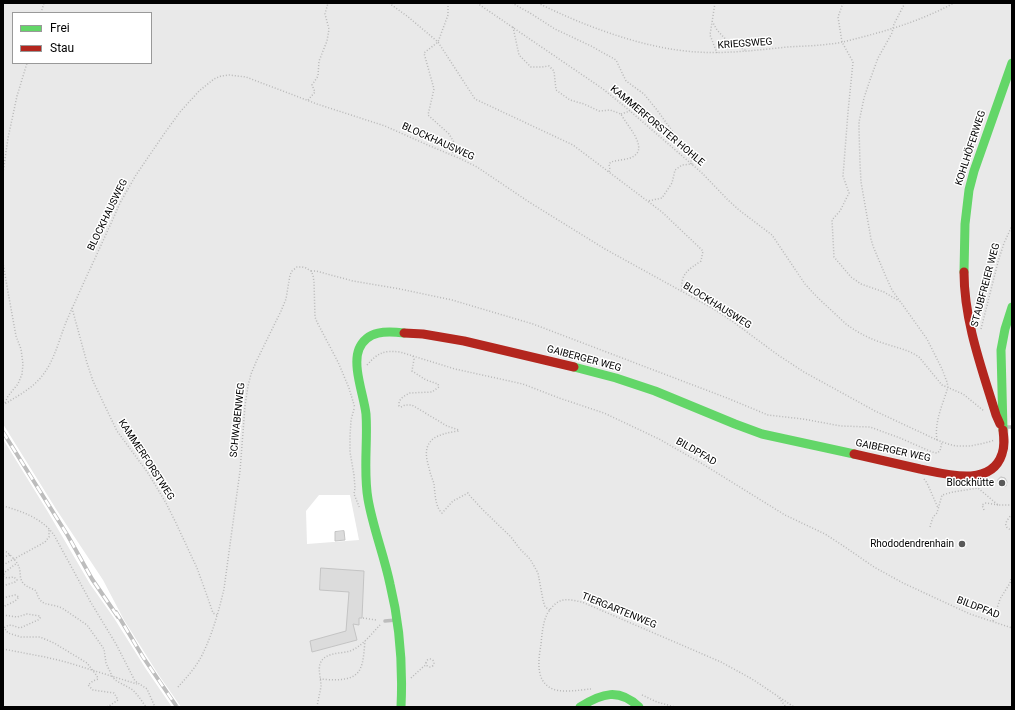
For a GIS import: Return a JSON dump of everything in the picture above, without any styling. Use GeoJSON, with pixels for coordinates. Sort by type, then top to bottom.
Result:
{"type":"FeatureCollection","features":[{"type":"Feature","properties":{"kind":"street","name":"KOHLHÖFERWEG"},"geometry":{"type":"LineString","coordinates":[[1008,427],[998,422],[972,334],[966,296],[964,257],[965,224],[969,190],[979,156],[1012,63]]}},
{"type":"Feature","properties":{"kind":"street","name":"GAIBERGER WEG"},"geometry":{"type":"LineString","coordinates":[[401,707],[402,659],[397,619],[390,582],[368,497],[366,414],[358,372],[357,356],[359,348],[369,337],[376,333],[386,332],[426,335],[469,342],[508,351],[621,380],[672,398],[739,427],[762,434],[960,476],[971,476],[990,471],[1000,460],[1004,449],[1008,427],[1001,364],[1001,350],[1005,329],[1012,307]]}},
{"type":"Feature","properties":{"kind":"street"},"geometry":{"type":"LineString","coordinates":[[580,707],[596,698],[617,694],[628,697],[639,707]]}},
{"type":"Feature","properties":{"kind":"lane"},"geometry":{"type":"LineString","coordinates":[[385,621],[397,619]]}},
{"type":"Feature","properties":{"kind":"path"},"geometry":{"type":"LineString","coordinates":[[308,100],[315,92],[312,85],[318,76],[319,61],[327,41],[329,29],[325,14],[328,3]]}},
{"type":"Feature","properties":{"kind":"path"},"geometry":{"type":"LineString","coordinates":[[389,3],[438,42],[475,99],[573,145],[662,212],[703,251],[701,261],[686,272],[681,284],[682,292]]}},
{"type":"Feature","properties":{"kind":"path"},"geometry":{"type":"LineString","coordinates":[[448,3],[448,15],[438,42],[424,53],[434,89],[428,115],[449,134],[455,144],[452,155]]}},
{"type":"Feature","properties":{"kind":"path","name":"KAMMERFORSTER HOHLE"},"geometry":{"type":"LineString","coordinates":[[477,3],[603,89],[692,164],[728,200],[772,235],[804,284],[827,307],[851,327],[886,345],[910,351],[919,357],[941,384],[966,396],[983,410]]}},
{"type":"Feature","properties":{"kind":"path"},"geometry":{"type":"LineString","coordinates":[[512,3],[555,30],[591,46],[616,60],[626,81],[644,94],[689,154],[692,164],[682,165],[675,170],[672,183],[662,198],[648,201]]}},
{"type":"Feature","properties":{"kind":"path","name":"KRIEGSWEG"},"geometry":{"type":"LineString","coordinates":[[538,3],[571,19],[630,39],[684,51],[717,53],[748,52],[842,42],[893,29],[920,19],[954,3]]}},
{"type":"Feature","properties":{"kind":"path"},"geometry":{"type":"LineString","coordinates":[[715,3],[710,35],[717,53]]}},
{"type":"Feature","properties":{"kind":"path"},"geometry":{"type":"LineString","coordinates":[[843,3],[838,18],[842,42],[853,62],[843,176],[849,192],[840,211],[832,220],[834,257],[851,276],[861,284],[884,292],[900,302]]}},
{"type":"Feature","properties":{"kind":"path"},"geometry":{"type":"LineString","coordinates":[[905,3],[894,24],[892,33],[878,58],[864,98],[859,122],[861,182],[873,246],[892,290],[927,339],[947,382],[948,387],[938,421],[936,434],[937,440]]}},
{"type":"Feature","properties":{"kind":"path"},"geometry":{"type":"LineString","coordinates":[[712,21],[717,30],[730,44],[748,52]]}},
{"type":"Feature","properties":{"kind":"path"},"geometry":{"type":"LineString","coordinates":[[513,27],[519,55],[531,67],[549,66],[554,71],[556,90],[570,100],[599,110],[610,110],[621,114],[630,111]]}},
{"type":"Feature","properties":{"kind":"path"},"geometry":{"type":"LineString","coordinates":[[3,173],[8,138],[26,64]]}},
{"type":"Feature","properties":{"kind":"path","name":"BLOCKHAUSWEG"},"geometry":{"type":"LineString","coordinates":[[4,404],[32,386],[42,376],[52,360],[72,308],[120,203],[128,187],[164,134],[180,112],[199,91],[214,79],[229,74],[258,80],[308,100],[386,126],[477,167],[529,202],[605,249],[712,308],[804,372],[875,411],[942,442],[956,446],[985,443]]}},
{"type":"Feature","properties":{"kind":"path"},"geometry":{"type":"LineString","coordinates":[[609,172],[609,164],[611,162],[631,158],[637,153],[639,148],[632,130],[621,114]]}},
{"type":"Feature","properties":{"kind":"path"},"geometry":{"type":"LineString","coordinates":[[3,226],[4,270],[16,336],[21,349],[23,364],[22,374],[18,384],[8,396],[4,404]]}},
{"type":"Feature","properties":{"kind":"path","name":"STAUBFREIER WEG"},"geometry":{"type":"LineString","coordinates":[[981,331],[998,262],[1004,243],[1012,226]]}},
{"type":"Feature","properties":{"kind":"path","name":"SCHWABENWEG"},"geometry":{"type":"LineString","coordinates":[[178,687],[204,652],[224,589],[240,472],[245,406],[251,374],[283,305],[287,294],[290,274],[296,267],[302,267],[311,271]]}},
{"type":"Feature","properties":{"kind":"path"},"geometry":{"type":"LineString","coordinates":[[311,271],[314,275],[315,317],[338,362],[349,388],[354,408],[350,436],[350,452],[354,475],[354,494],[361,514]]}},
{"type":"Feature","properties":{"kind":"path"},"geometry":{"type":"LineString","coordinates":[[311,271],[353,281],[452,300],[533,324],[768,415],[803,419],[841,426],[870,427],[934,453],[940,451],[942,442]]}},
{"type":"Feature","properties":{"kind":"path","name":"KAMMERFORSTWEG"},"geometry":{"type":"LineString","coordinates":[[72,308],[93,381],[117,431],[148,473],[166,503],[196,568],[213,613],[217,615]]}},
{"type":"Feature","properties":{"kind":"path","name":"BILDPFAD"},"geometry":{"type":"LineString","coordinates":[[358,372],[362,370],[379,353],[385,351],[400,352],[455,369],[523,384],[604,413],[659,439],[792,519],[825,534],[874,567],[955,607],[992,622],[1012,628]]}},
{"type":"Feature","properties":{"kind":"path"},"geometry":{"type":"LineString","coordinates":[[413,356],[414,360],[412,371],[426,380],[438,384],[439,387],[432,392],[410,393],[400,398],[399,406],[412,405],[447,426],[459,430],[433,438],[428,443],[427,461],[430,474],[434,482],[434,492],[440,512],[442,512],[453,501],[468,493],[484,511],[511,536],[520,549],[530,559],[538,573],[545,607],[550,610],[544,622],[539,655],[539,667],[543,682],[547,686],[557,690],[568,691],[594,689]]}},
{"type":"Feature","properties":{"kind":"path"},"geometry":{"type":"LineString","coordinates":[[914,466],[927,483],[938,508]]}},
{"type":"Feature","properties":{"kind":"path"},"geometry":{"type":"LineString","coordinates":[[930,527],[933,517],[937,513],[943,494],[978,488],[998,505]]}},
{"type":"Feature","properties":{"kind":"path"},"geometry":{"type":"LineString","coordinates":[[984,510],[982,505],[986,503],[1012,505]]}},
{"type":"Feature","properties":{"kind":"path"},"geometry":{"type":"LineString","coordinates":[[3,506],[15,509],[40,521],[49,528],[116,644],[135,681],[139,685]]}},
{"type":"Feature","properties":{"kind":"path"},"geometry":{"type":"LineString","coordinates":[[1012,514],[1006,523],[1008,529],[1012,530]]}},
{"type":"Feature","properties":{"kind":"path"},"geometry":{"type":"LineString","coordinates":[[3,565],[46,542],[49,537],[49,528]]}},
{"type":"Feature","properties":{"kind":"path"},"geometry":{"type":"LineString","coordinates":[[3,551],[10,554],[17,563],[20,568],[22,582],[36,591],[40,601],[48,605],[62,608],[87,625],[104,649],[106,663],[112,676],[115,680],[133,690],[140,697],[146,707]]}},
{"type":"Feature","properties":{"kind":"path"},"geometry":{"type":"LineString","coordinates":[[3,557],[10,554]]}},
{"type":"Feature","properties":{"kind":"path"},"geometry":{"type":"LineString","coordinates":[[3,586],[17,580],[14,577],[6,578],[3,576],[5,572],[17,563]]}},
{"type":"Feature","properties":{"kind":"path"},"geometry":{"type":"LineString","coordinates":[[992,622],[1000,599],[1010,583],[1012,576]]}},
{"type":"Feature","properties":{"kind":"path"},"geometry":{"type":"LineString","coordinates":[[3,598],[15,595],[19,597],[15,601],[3,606]]}},
{"type":"Feature","properties":{"kind":"path","name":"TIERGARTENWEG"},"geometry":{"type":"LineString","coordinates":[[550,610],[561,601],[567,600],[582,602],[721,662],[752,679],[794,707]]}},
{"type":"Feature","properties":{"kind":"path"},"geometry":{"type":"LineString","coordinates":[[3,616],[17,617],[27,614],[40,616],[38,620],[20,628],[9,625],[4,628],[8,633],[21,638],[40,637],[54,643],[87,663],[98,679],[88,685],[93,690],[114,693],[118,700],[106,707]]}},
{"type":"Feature","properties":{"kind":"path"},"geometry":{"type":"LineString","coordinates":[[363,618],[376,620]]}},
{"type":"Feature","properties":{"kind":"path"},"geometry":{"type":"LineString","coordinates":[[317,707],[320,689],[319,667],[321,662],[329,655],[353,649],[366,641],[385,621]]}},
{"type":"Feature","properties":{"kind":"path"},"geometry":{"type":"LineString","coordinates":[[320,679],[343,679],[357,673],[362,663],[366,641]]}},
{"type":"Feature","properties":{"kind":"path"},"geometry":{"type":"LineString","coordinates":[[3,649],[45,657],[145,687],[155,707]]}},
{"type":"Feature","properties":{"kind":"path"},"geometry":{"type":"LineString","coordinates":[[402,679],[410,678],[424,666],[433,666],[434,661],[432,659],[428,660],[426,662],[427,665]]}},
{"type":"Feature","properties":{"kind":"path"},"geometry":{"type":"LineString","coordinates":[[638,694],[675,707]]}},
{"type":"Feature","properties":{"kind":"path"},"geometry":{"type":"LineString","coordinates":[[778,697],[786,707]]}},
{"type":"Feature","properties":{"kind":"shaded area"},"geometry":{"type":"Polygon","coordinates":[[[3,3],[1012,3],[1012,413],[1009,432],[1010,450],[1012,449],[1012,707],[181,707],[124,620],[103,580],[56,509],[3,424],[3,3]],[[319,495],[306,511],[307,544],[359,540],[350,495],[319,495]]]}},
{"type":"Feature","properties":{"kind":"shaded area"},"geometry":{"type":"Polygon","coordinates":[[[3,439],[90,584],[172,707],[3,707],[3,439]]]}},
{"type":"Feature","properties":{"kind":"building","name":"Blockhütte"},"geometry":{"type":"Polygon","coordinates":[[[1001,477],[1005,478],[1007,482],[1006,486],[1002,487],[998,484],[998,480],[1001,477]]]}},
{"type":"Feature","properties":{"kind":"building"},"geometry":{"type":"Polygon","coordinates":[[[344,531],[345,540],[335,541],[335,532],[344,531]]]}},
{"type":"Feature","properties":{"kind":"building"},"geometry":{"type":"Polygon","coordinates":[[[321,568],[364,571],[362,618],[359,618],[359,625],[353,624],[357,640],[312,652],[310,641],[346,631],[349,592],[320,590],[321,568]]]}},
{"type":"Feature","properties":{"kind":"railway"},"geometry":{"type":"LineString","coordinates":[[3,432],[68,536],[92,579],[118,617]]}},
{"type":"Feature","properties":{"kind":"railway"},"geometry":{"type":"LineString","coordinates":[[116,612],[143,657],[177,707]]}},
{"type":"Feature","properties":{"kind":"traffic: fast"},"geometry":{"type":"LineString","coordinates":[[964,272],[965,224],[969,190],[974,171],[1012,63]]}},
{"type":"Feature","properties":{"kind":"traffic: fast"},"geometry":{"type":"LineString","coordinates":[[1003,430],[1001,350],[1005,329],[1012,307]]}},
{"type":"Feature","properties":{"kind":"traffic: fast"},"geometry":{"type":"LineString","coordinates":[[401,707],[402,676],[398,630],[388,573],[368,499],[366,478],[366,414],[359,381],[357,356],[363,343],[372,335],[384,332],[404,333]]}},
{"type":"Feature","properties":{"kind":"traffic: fast"},"geometry":{"type":"LineString","coordinates":[[574,367],[616,378],[655,391],[762,434],[854,454]]}},
{"type":"Feature","properties":{"kind":"traffic: fast"},"geometry":{"type":"LineString","coordinates":[[580,707],[596,698],[610,695],[624,697],[639,707]]}},
{"type":"Feature","properties":{"kind":"traffic: jam"},"geometry":{"type":"LineString","coordinates":[[964,272],[970,327],[1000,424]]}},
{"type":"Feature","properties":{"kind":"traffic: jam"},"geometry":{"type":"LineString","coordinates":[[404,333],[423,334],[464,341],[574,367]]}},
{"type":"Feature","properties":{"kind":"traffic: jam"},"geometry":{"type":"LineString","coordinates":[[854,454],[942,474],[966,476],[978,475],[988,471],[996,465],[1004,448],[1003,430]]}},
{"type":"Feature","properties":{"kind":"place","name":"Blockhütte"},"geometry":{"type":"Point","coordinates":[1002,483]}},
{"type":"Feature","properties":{"kind":"place","name":"Rhododendrenhain"},"geometry":{"type":"Point","coordinates":[962,544]}}]}
